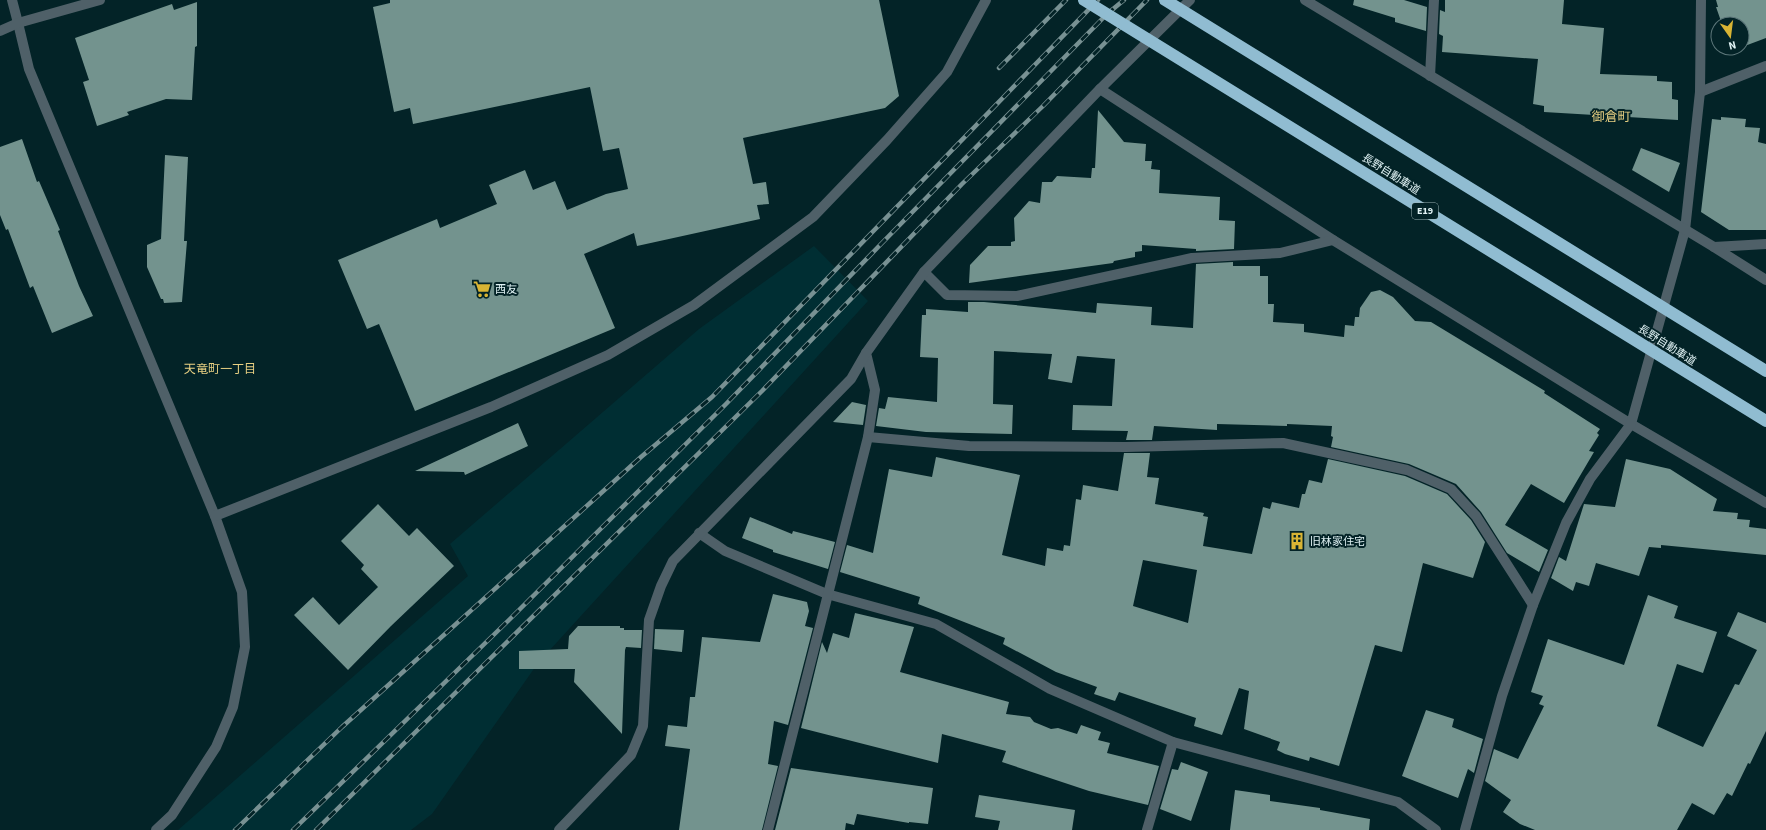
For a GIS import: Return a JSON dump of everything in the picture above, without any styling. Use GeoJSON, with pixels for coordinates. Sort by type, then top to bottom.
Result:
{"type":"FeatureCollection","features":[{"type":"Feature","properties":{"kind":"highway","name":"長野自動車道"},"geometry":{"type":"LineString","coordinates":[[1084,0],[1766,422]]}},
{"type":"Feature","properties":{"kind":"highway"},"geometry":{"type":"LineString","coordinates":[[1165,0],[1766,371]]}},
{"type":"Feature","properties":{"kind":"street"},"geometry":{"type":"LineString","coordinates":[[12,0],[30,69],[215,516],[242,592],[246,647],[233,707],[216,747],[172,815],[156,830]]}},
{"type":"Feature","properties":{"kind":"street"},"geometry":{"type":"LineString","coordinates":[[0,31],[18,23],[100,0]]}},
{"type":"Feature","properties":{"kind":"street"},"geometry":{"type":"LineString","coordinates":[[215,516],[498,404],[608,355],[694,305],[813,217],[887,140],[947,72],[986,0]]}},
{"type":"Feature","properties":{"kind":"street"},"geometry":{"type":"LineString","coordinates":[[559,830],[631,755],[643,726],[649,620],[661,586],[673,561],[851,379],[866,353],[924,272],[1100,89],[1190,0]]}},
{"type":"Feature","properties":{"kind":"street"},"geometry":{"type":"LineString","coordinates":[[1305,0],[1714,247],[1766,280]]}},
{"type":"Feature","properties":{"kind":"street"},"geometry":{"type":"LineString","coordinates":[[1430,76],[1434,0]]}},
{"type":"Feature","properties":{"kind":"street"},"geometry":{"type":"LineString","coordinates":[[1465,830],[1502,696],[1533,605],[1566,523],[1590,479],[1631,424],[1685,230],[1700,92],[1701,0]]}},
{"type":"Feature","properties":{"kind":"street"},"geometry":{"type":"LineString","coordinates":[[1700,92],[1766,66]]}},
{"type":"Feature","properties":{"kind":"street"},"geometry":{"type":"LineString","coordinates":[[1100,89],[1333,240],[1631,424],[1766,503]]}},
{"type":"Feature","properties":{"kind":"street"},"geometry":{"type":"LineString","coordinates":[[924,272],[947,295],[1017,296],[1192,258],[1280,253],[1333,240]]}},
{"type":"Feature","properties":{"kind":"street"},"geometry":{"type":"LineString","coordinates":[[1714,247],[1766,244]]}},
{"type":"Feature","properties":{"kind":"street"},"geometry":{"type":"LineString","coordinates":[[768,830],[826,594],[868,437],[875,390],[866,353]]}},
{"type":"Feature","properties":{"kind":"street"},"geometry":{"type":"LineString","coordinates":[[868,437],[969,446],[1126,447],[1283,442],[1407,470],[1452,489],[1476,516],[1533,605]]}},
{"type":"Feature","properties":{"kind":"street"},"geometry":{"type":"LineString","coordinates":[[699,533],[725,551],[826,594],[936,624],[1050,689],[1173,742],[1398,802],[1436,830]]}},
{"type":"Feature","properties":{"kind":"street"},"geometry":{"type":"LineString","coordinates":[[1147,830],[1173,742]]}},
{"type":"Feature","properties":{"kind":"shaded area"},"geometry":{"type":"Polygon","coordinates":[[[814,246],[868,301],[538,663],[432,814],[411,830],[178,830],[468,576],[450,544],[699,329],[814,246]]]}},
{"type":"Feature","properties":{"kind":"building"},"geometry":{"type":"Polygon","coordinates":[[[390,0],[879,0],[899,96],[885,108],[743,138],[753,184],[766,182],[769,204],[757,205],[760,219],[637,246],[634,233],[584,254],[615,328],[415,411],[379,324],[367,329],[338,260],[437,219],[440,228],[497,204],[489,185],[525,170],[533,190],[555,181],[567,210],[606,194],[628,189],[619,148],[603,151],[590,87],[413,124],[410,108],[394,112],[373,7],[390,3],[390,0]]]}},
{"type":"Feature","properties":{"kind":"building"},"geometry":{"type":"Polygon","coordinates":[[[1354,0],[1404,0],[1427,7],[1426,31],[1395,22],[1395,18],[1353,5],[1354,0]]]}},
{"type":"Feature","properties":{"kind":"building"},"geometry":{"type":"Polygon","coordinates":[[[1445,0],[1564,0],[1562,24],[1604,28],[1600,74],[1657,76],[1657,81],[1672,82],[1672,99],[1678,100],[1678,120],[1544,112],[1544,106],[1533,104],[1538,59],[1442,52],[1443,36],[1439,34],[1440,10],[1445,12],[1445,0]]]}},
{"type":"Feature","properties":{"kind":"building"},"geometry":{"type":"Polygon","coordinates":[[[1716,0],[1766,0],[1766,38],[1750,44],[1750,16],[1719,16],[1716,7],[1718,7],[1716,0]]]}},
{"type":"Feature","properties":{"kind":"building"},"geometry":{"type":"Polygon","coordinates":[[[197,2],[197,46],[195,47],[192,100],[166,99],[127,112],[129,115],[97,126],[83,82],[89,80],[75,38],[172,4],[174,10],[197,2]]]}},
{"type":"Feature","properties":{"kind":"building"},"geometry":{"type":"Polygon","coordinates":[[[1098,110],[1124,142],[1146,144],[1145,161],[1152,161],[1151,169],[1160,170],[1159,193],[1220,197],[1219,220],[1235,221],[1234,249],[1196,251],[1196,249],[1142,245],[1142,251],[1135,252],[1135,257],[1114,261],[1113,263],[969,283],[970,265],[988,246],[1011,246],[1011,242],[1015,241],[1014,218],[1029,201],[1040,203],[1042,182],[1052,182],[1057,176],[1091,178],[1092,168],[1095,168],[1098,110]]]}},
{"type":"Feature","properties":{"kind":"building"},"geometry":{"type":"Polygon","coordinates":[[[1721,117],[1746,119],[1745,127],[1760,128],[1758,142],[1766,144],[1766,230],[1729,230],[1701,212],[1712,119],[1721,120],[1721,117]]]}},
{"type":"Feature","properties":{"kind":"building"},"geometry":{"type":"Polygon","coordinates":[[[22,139],[37,182],[39,181],[60,230],[58,231],[79,286],[93,316],[52,333],[33,286],[30,288],[8,229],[6,230],[0,215],[0,147],[22,139]]]}},
{"type":"Feature","properties":{"kind":"building"},"geometry":{"type":"Polygon","coordinates":[[[1641,148],[1680,163],[1669,192],[1632,170],[1641,148]]]}},
{"type":"Feature","properties":{"kind":"building"},"geometry":{"type":"Polygon","coordinates":[[[165,155],[188,157],[184,241],[187,241],[182,302],[164,303],[147,267],[147,245],[161,239],[165,155]]]}},
{"type":"Feature","properties":{"kind":"building"},"geometry":{"type":"Polygon","coordinates":[[[1233,262],[1233,266],[1260,266],[1260,276],[1268,276],[1268,304],[1274,304],[1273,322],[1304,324],[1304,332],[1344,337],[1345,325],[1354,326],[1355,317],[1359,317],[1360,308],[1371,292],[1380,290],[1393,297],[1415,321],[1431,322],[1545,391],[1544,393],[1600,429],[1597,433],[1599,435],[1589,451],[1594,452],[1564,503],[1531,484],[1505,525],[1548,550],[1539,572],[1507,553],[1481,512],[1456,484],[1409,464],[1331,447],[1333,437],[1331,436],[1332,426],[1287,424],[1287,426],[1217,424],[1217,430],[1154,426],[1152,440],[1126,440],[1128,431],[1072,430],[1073,405],[1112,406],[1115,359],[1077,356],[1072,383],[1048,379],[1052,354],[994,351],[993,404],[1013,405],[1012,434],[926,432],[876,426],[879,408],[885,409],[888,397],[937,402],[938,358],[920,357],[922,315],[926,315],[926,309],[968,312],[968,302],[984,302],[1096,313],[1097,303],[1152,307],[1151,325],[1193,328],[1196,264],[1233,262]]]}},
{"type":"Feature","properties":{"kind":"building"},"geometry":{"type":"Polygon","coordinates":[[[852,402],[866,405],[863,425],[833,422],[852,402]]]}},
{"type":"Feature","properties":{"kind":"building"},"geometry":{"type":"Polygon","coordinates":[[[518,423],[528,446],[465,475],[464,472],[415,471],[518,423]]]}},
{"type":"Feature","properties":{"kind":"building"},"geometry":{"type":"Polygon","coordinates":[[[1124,453],[1150,453],[1147,477],[1159,478],[1155,504],[1204,513],[1203,516],[1208,517],[1203,546],[1252,554],[1263,507],[1270,509],[1272,502],[1299,508],[1302,494],[1305,494],[1309,480],[1322,483],[1328,459],[1405,476],[1447,494],[1471,520],[1485,542],[1473,578],[1423,563],[1402,652],[1375,645],[1339,766],[1310,757],[1309,761],[1285,754],[1277,750],[1280,742],[1244,729],[1249,691],[1239,688],[1222,735],[1194,726],[1196,718],[1119,692],[1115,701],[1094,694],[1097,687],[1056,672],[1003,644],[1005,638],[918,604],[920,597],[840,572],[847,545],[873,553],[889,469],[932,477],[936,457],[1020,475],[1002,555],[1045,566],[1047,548],[1063,551],[1064,545],[1070,546],[1076,499],[1081,500],[1083,485],[1118,491],[1124,453]],[[1143,560],[1133,606],[1188,623],[1197,570],[1143,560]]]}},
{"type":"Feature","properties":{"kind":"building"},"geometry":{"type":"Polygon","coordinates":[[[1626,459],[1670,469],[1717,499],[1713,511],[1738,513],[1737,519],[1750,520],[1749,527],[1766,529],[1766,555],[1661,545],[1661,548],[1649,547],[1639,576],[1596,563],[1589,586],[1576,582],[1573,591],[1551,578],[1559,557],[1566,561],[1584,504],[1615,507],[1626,459]]]}},
{"type":"Feature","properties":{"kind":"building"},"geometry":{"type":"Polygon","coordinates":[[[378,504],[409,536],[417,528],[454,566],[391,626],[348,670],[294,615],[313,597],[339,625],[378,587],[361,569],[364,565],[341,541],[378,504]]]}},
{"type":"Feature","properties":{"kind":"building"},"geometry":{"type":"Polygon","coordinates":[[[750,517],[792,534],[793,531],[835,542],[828,569],[773,552],[773,550],[742,538],[750,517]]]}},
{"type":"Feature","properties":{"kind":"building"},"geometry":{"type":"Polygon","coordinates":[[[773,594],[807,602],[809,611],[805,626],[813,628],[788,725],[774,721],[768,764],[778,766],[762,830],[679,830],[690,749],[665,746],[668,725],[687,727],[690,697],[695,697],[702,637],[760,642],[773,594]]]}},
{"type":"Feature","properties":{"kind":"building"},"geometry":{"type":"Polygon","coordinates":[[[1648,595],[1678,606],[1674,618],[1717,632],[1703,673],[1677,664],[1657,726],[1703,747],[1735,684],[1739,685],[1757,650],[1727,636],[1738,612],[1766,623],[1766,731],[1750,764],[1748,763],[1732,796],[1727,793],[1714,815],[1692,803],[1677,830],[1535,830],[1520,824],[1503,812],[1511,800],[1485,781],[1494,749],[1518,759],[1544,706],[1539,704],[1543,696],[1531,692],[1548,639],[1624,665],[1648,595]]]}},
{"type":"Feature","properties":{"kind":"building"},"geometry":{"type":"Polygon","coordinates":[[[855,613],[914,627],[900,672],[1009,702],[1006,714],[1030,717],[1034,722],[1051,729],[1058,728],[1077,734],[1081,725],[1101,732],[1098,740],[1110,743],[1107,753],[1159,766],[1148,805],[1089,791],[1002,762],[1006,751],[942,734],[938,763],[801,728],[822,642],[827,653],[833,633],[849,638],[855,613]]]}},
{"type":"Feature","properties":{"kind":"building"},"geometry":{"type":"Polygon","coordinates":[[[578,626],[620,626],[620,628],[624,628],[624,630],[642,630],[641,648],[626,647],[625,650],[622,734],[574,682],[575,669],[519,669],[519,651],[568,649],[569,636],[578,626]]]}},
{"type":"Feature","properties":{"kind":"building"},"geometry":{"type":"Polygon","coordinates":[[[655,629],[684,630],[682,652],[654,649],[655,629]]]}},
{"type":"Feature","properties":{"kind":"building"},"geometry":{"type":"Polygon","coordinates":[[[1426,710],[1454,719],[1452,727],[1483,739],[1474,773],[1468,769],[1458,798],[1402,776],[1426,710]]]}},
{"type":"Feature","properties":{"kind":"building"},"geometry":{"type":"Polygon","coordinates":[[[1181,762],[1208,772],[1191,821],[1160,809],[1172,769],[1178,770],[1181,762]]]}},
{"type":"Feature","properties":{"kind":"building"},"geometry":{"type":"Polygon","coordinates":[[[791,768],[933,788],[928,824],[909,823],[857,814],[854,825],[846,823],[845,830],[775,830],[791,768]]]}},
{"type":"Feature","properties":{"kind":"building"},"geometry":{"type":"Polygon","coordinates":[[[1235,790],[1270,795],[1270,801],[1320,808],[1320,810],[1370,819],[1369,830],[1230,830],[1235,790]]]}},
{"type":"Feature","properties":{"kind":"building"},"geometry":{"type":"Polygon","coordinates":[[[979,795],[1075,810],[1072,830],[998,830],[1000,821],[975,817],[979,795]]]}},
{"type":"Feature","properties":{"kind":"railway"},"geometry":{"type":"LineString","coordinates":[[999,68],[1066,0]]}},
{"type":"Feature","properties":{"kind":"railway"},"geometry":{"type":"LineString","coordinates":[[235,830],[342,727],[641,457],[712,397],[1098,0]]}},
{"type":"Feature","properties":{"kind":"railway"},"geometry":{"type":"LineString","coordinates":[[293,830],[511,618],[726,404],[1107,14],[1124,0]]}},
{"type":"Feature","properties":{"kind":"railway"},"geometry":{"type":"LineString","coordinates":[[316,830],[762,391],[962,184],[1043,106],[1147,0]]}},
{"type":"Feature","properties":{"kind":"place","name":"西友"},"geometry":{"type":"Point","coordinates":[482,289]}},
{"type":"Feature","properties":{"kind":"place","name":"旧林家住宅"},"geometry":{"type":"Point","coordinates":[1297,541]}},
{"type":"Feature","properties":{"kind":"district","name":"御倉町"},"geometry":{"type":"Point","coordinates":[1611,117]}},
{"type":"Feature","properties":{"kind":"district","name":"天竜町一丁目"},"geometry":{"type":"Point","coordinates":[220,369]}}]}
